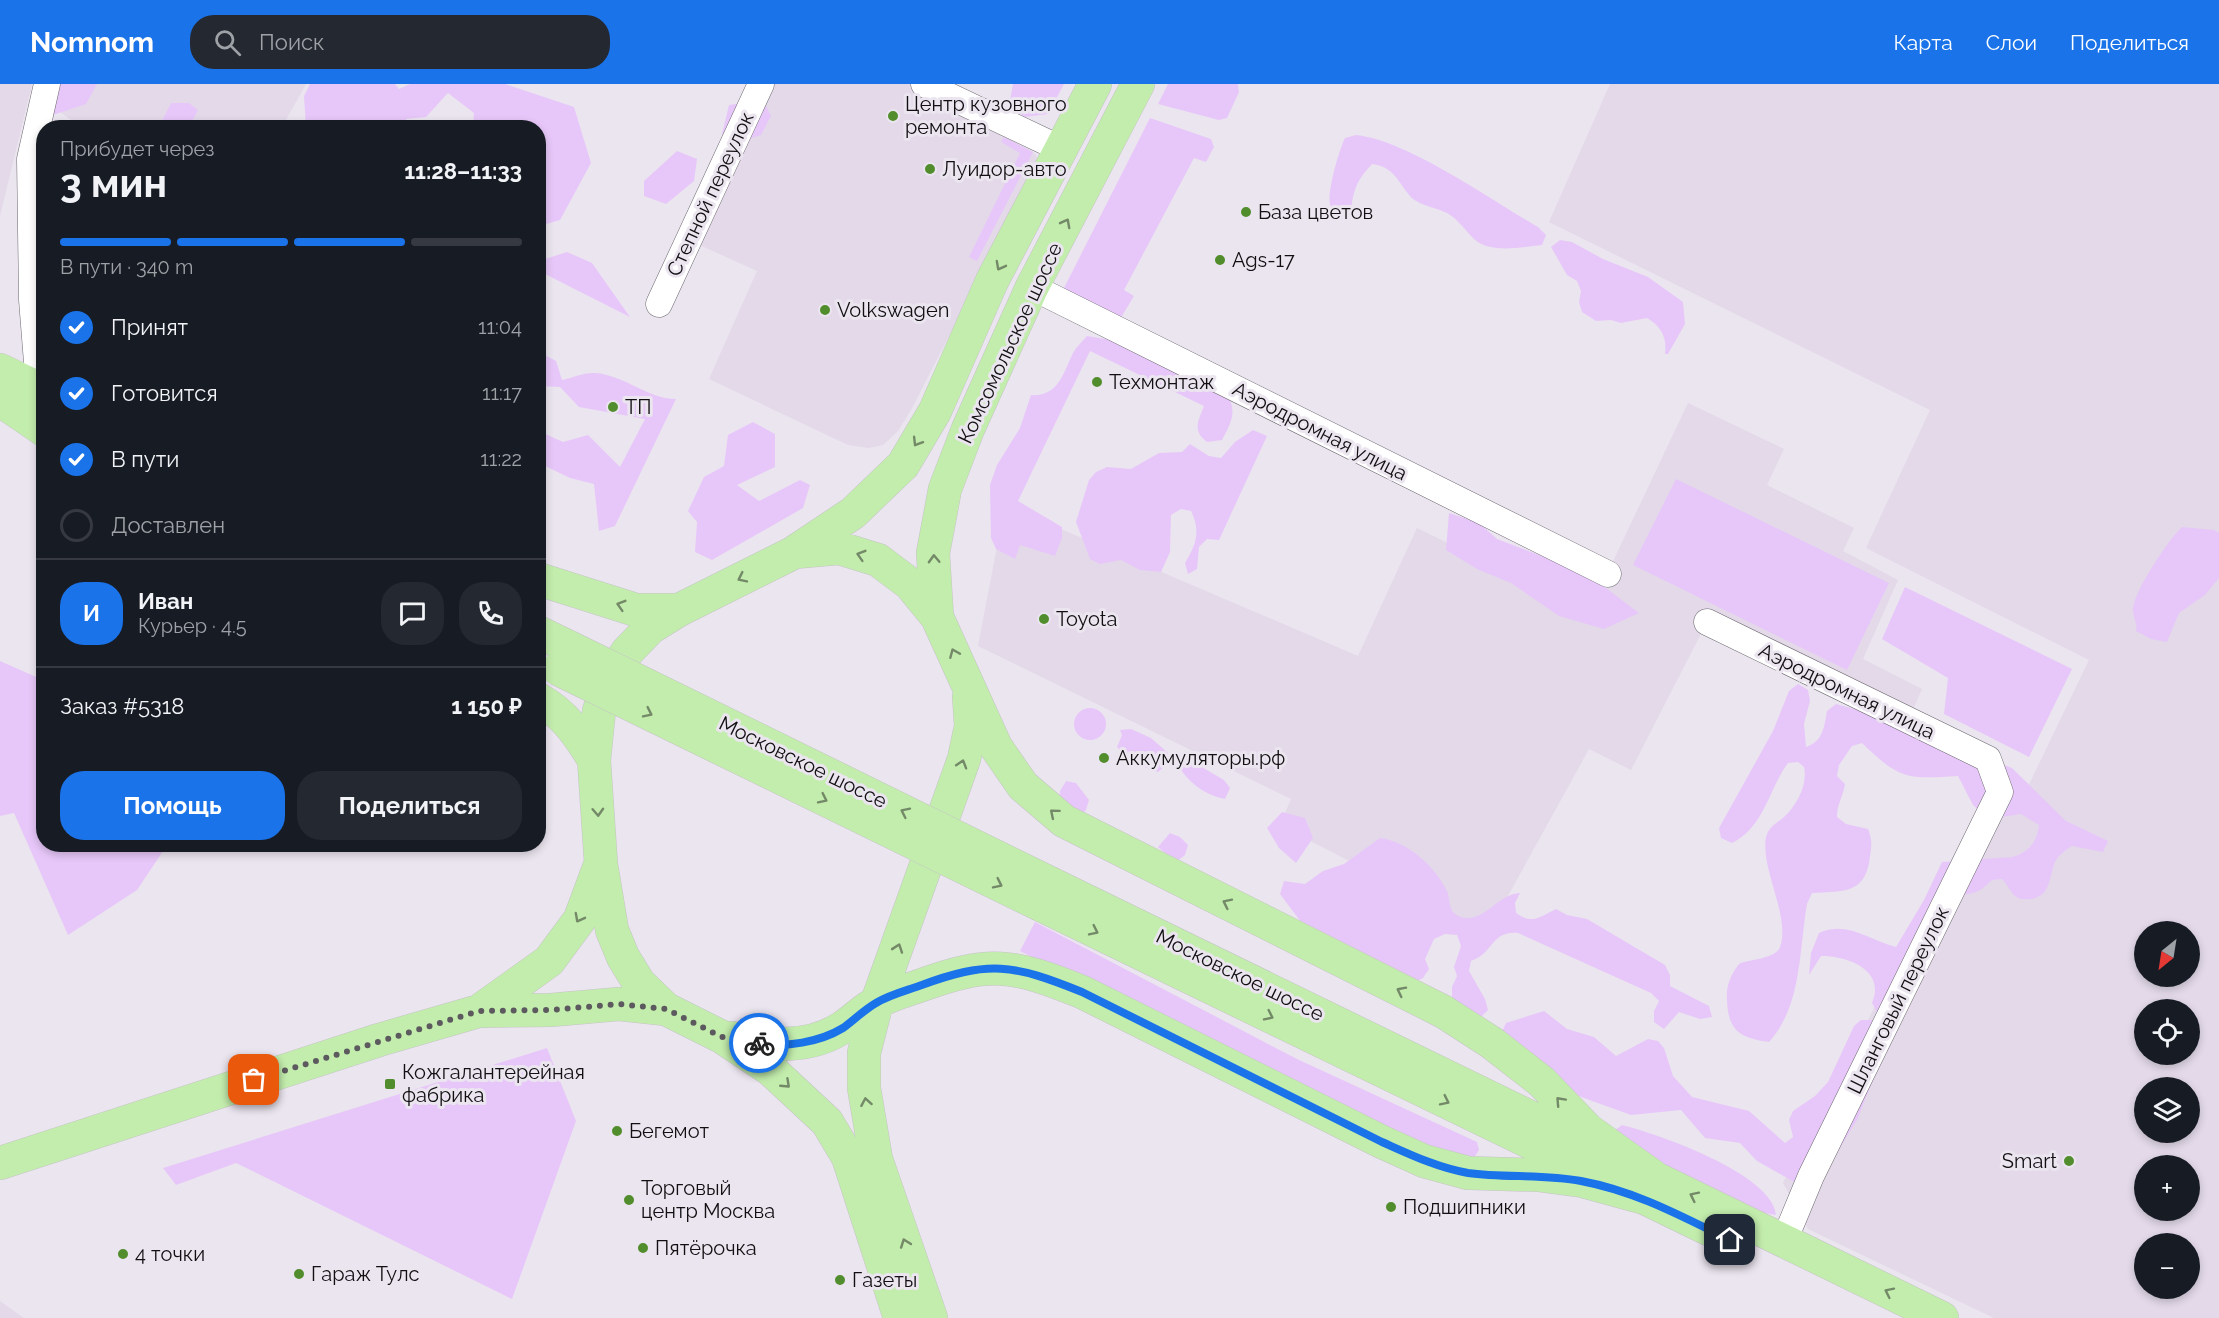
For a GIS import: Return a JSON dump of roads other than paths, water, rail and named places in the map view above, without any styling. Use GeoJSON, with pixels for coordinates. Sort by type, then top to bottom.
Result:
{"type":"FeatureCollection","features":[{"type":"Feature","properties":{"kind":"main road","name":"Комсомольское шоссе"},"geometry":{"type":"LineString","coordinates":[[795,552],[853,513],[903,465],[935,411],[992,281],[1095,84]]}},
{"type":"Feature","properties":{"kind":"main road","name":"Комсомольское шоссе"},"geometry":{"type":"LineString","coordinates":[[937,617],[933,552],[945,489],[1032,287],[1138,84]]}},
{"type":"Feature","properties":{"kind":"main road"},"geometry":{"type":"LineString","coordinates":[[0,369],[36,379]]}},
{"type":"Feature","properties":{"kind":"main road"},"geometry":{"type":"LineString","coordinates":[[0,399],[36,415]]}},
{"type":"Feature","properties":{"kind":"main road"},"geometry":{"type":"LineString","coordinates":[[0,399],[36,424]]}},
{"type":"Feature","properties":{"kind":"main road"},"geometry":{"type":"LineString","coordinates":[[900,1318],[848,1157],[827,1122],[770,1069],[722,1037],[666,1009],[639,983],[623,957],[612,930],[601,864],[594,760],[598,711],[609,680],[627,652],[650,628],[679,610],[795,552],[839,548],[878,560],[910,584],[937,617],[996,747],[1023,786],[1064,821],[1444,1012],[1492,1043],[1542,1082],[1588,1130],[1650,1188]]}},
{"type":"Feature","properties":{"kind":"main road"},"geometry":{"type":"LineString","coordinates":[[546,582],[636,610],[679,610]]}},
{"type":"Feature","properties":{"kind":"main road","name":"Московское шоссе"},"geometry":{"type":"LineString","coordinates":[[546,644],[555,658],[1650,1188],[1889,1318]]}},
{"type":"Feature","properties":{"kind":"main road"},"geometry":{"type":"LineString","coordinates":[[931,1318],[876,1159],[864,1076],[864,1053],[877,1002],[964,759],[970,726],[968,689]]}},
{"type":"Feature","properties":{"kind":"main road"},"geometry":{"type":"LineString","coordinates":[[546,703],[575,729],[594,760]]}},
{"type":"Feature","properties":{"kind":"main road"},"geometry":{"type":"LineString","coordinates":[[479,1011],[549,961],[580,919],[601,864]]}},
{"type":"Feature","properties":{"kind":"main road"},"geometry":{"type":"LineString","coordinates":[[722,1037],[774,1046],[811,1041],[841,1029],[877,1002],[958,971],[996,967],[1037,974],[1082,992],[1424,1161],[1468,1173],[1538,1175],[1650,1188]]}},
{"type":"Feature","properties":{"kind":"main road"},"geometry":{"type":"LineString","coordinates":[[0,1163],[380,1040],[479,1011],[551,1010],[619,1004],[666,1009]]}},
{"type":"Feature","properties":{"kind":"main road","name":"Московское шоссе"},"geometry":{"type":"LineString","coordinates":[[1650,1188],[1784,1241],[1942,1318]]}},
{"type":"Feature","properties":{"kind":"street"},"geometry":{"type":"LineString","coordinates":[[39,120],[47,84]]}},
{"type":"Feature","properties":{"kind":"street","name":"Степной переулок"},"geometry":{"type":"LineString","coordinates":[[659,304],[761,84]]}},
{"type":"Feature","properties":{"kind":"street"},"geometry":{"type":"LineString","coordinates":[[924,84],[1061,150]]}},
{"type":"Feature","properties":{"kind":"street"},"geometry":{"type":"LineString","coordinates":[[36,133],[30,159],[32,300],[36,332]]}},
{"type":"Feature","properties":{"kind":"street","name":"Аэродромная улица"},"geometry":{"type":"LineString","coordinates":[[1032,287],[1608,574]]}},
{"type":"Feature","properties":{"kind":"street","name":"Аэродромная улица"},"geometry":{"type":"LineString","coordinates":[[1707,622],[1988,759]]}},
{"type":"Feature","properties":{"kind":"street","name":"Шланговый переулок"},"geometry":{"type":"LineString","coordinates":[[1784,1241],[1811,1176],[2000,792],[1988,759]]}},
{"type":"Feature","properties":{"kind":"place","name":"Центр кузовного ремонта"},"geometry":{"type":"Point","coordinates":[893,116]}},
{"type":"Feature","properties":{"kind":"place","name":"Луидор-авто"},"geometry":{"type":"Point","coordinates":[930,169]}},
{"type":"Feature","properties":{"kind":"place","name":"База цветов"},"geometry":{"type":"Point","coordinates":[1246,212]}},
{"type":"Feature","properties":{"kind":"place","name":"Ags-17"},"geometry":{"type":"Point","coordinates":[1220,260]}},
{"type":"Feature","properties":{"kind":"place","name":"Volkswagen"},"geometry":{"type":"Point","coordinates":[825,310]}},
{"type":"Feature","properties":{"kind":"place","name":"Техмонтаж"},"geometry":{"type":"Point","coordinates":[1097,382]}},
{"type":"Feature","properties":{"kind":"place","name":"ТП"},"geometry":{"type":"Point","coordinates":[613,407]}},
{"type":"Feature","properties":{"kind":"place","name":"Toyota"},"geometry":{"type":"Point","coordinates":[1044,619]}},
{"type":"Feature","properties":{"kind":"place","name":"Аккумуляторы.рф"},"geometry":{"type":"Point","coordinates":[1104,758]}},
{"type":"Feature","properties":{"kind":"place","name":"Кожгалантерейная фабрика"},"geometry":{"type":"Point","coordinates":[390,1084]}},
{"type":"Feature","properties":{"kind":"place","name":"Бегемот"},"geometry":{"type":"Point","coordinates":[617,1131]}},
{"type":"Feature","properties":{"kind":"place","name":"Smart"},"geometry":{"type":"Point","coordinates":[2069,1161]}},
{"type":"Feature","properties":{"kind":"place","name":"Торговый центр Москва"},"geometry":{"type":"Point","coordinates":[629,1200]}},
{"type":"Feature","properties":{"kind":"place","name":"Подшипники"},"geometry":{"type":"Point","coordinates":[1391,1207]}},
{"type":"Feature","properties":{"kind":"place","name":"Пятёрочка"},"geometry":{"type":"Point","coordinates":[643,1248]}},
{"type":"Feature","properties":{"kind":"place","name":"4 точки"},"geometry":{"type":"Point","coordinates":[123,1254]}},
{"type":"Feature","properties":{"kind":"place","name":"Гараж Тулс"},"geometry":{"type":"Point","coordinates":[299,1274]}},
{"type":"Feature","properties":{"kind":"place","name":"Газеты"},"geometry":{"type":"Point","coordinates":[840,1280]}}]}
